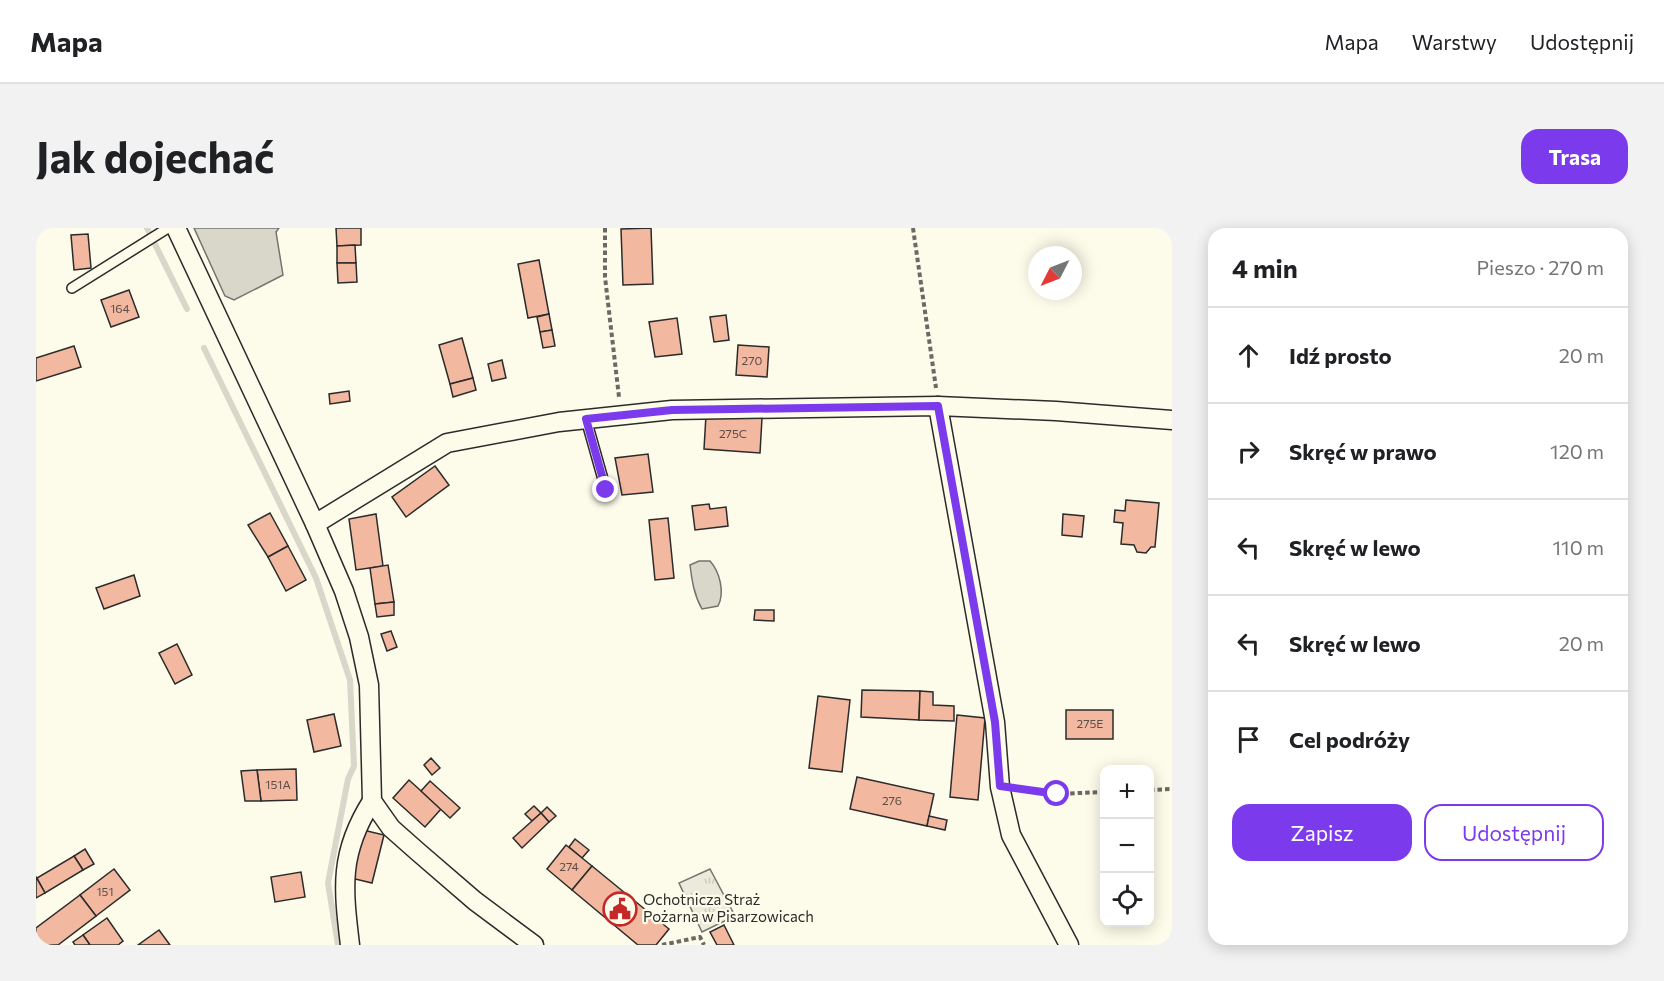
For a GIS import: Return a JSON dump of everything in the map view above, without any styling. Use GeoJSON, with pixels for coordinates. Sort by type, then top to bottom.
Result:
{"type":"FeatureCollection","features":[{"type":"Feature","properties":{"kind":"street"},"geometry":{"type":"LineString","coordinates":[[176,228],[315,524],[344,591],[361,646],[369,685],[372,801],[355,830],[349,846],[345,871],[345,904],[350,945]]}},
{"type":"Feature","properties":{"kind":"street"},"geometry":{"type":"LineString","coordinates":[[315,524],[447,443],[559,422],[672,410],[938,406],[1056,411],[1172,420]]}},
{"type":"Feature","properties":{"kind":"street"},"geometry":{"type":"LineString","coordinates":[[938,406],[995,722],[1000,786],[1011,835],[1069,945]]}},
{"type":"Feature","properties":{"kind":"street"},"geometry":{"type":"LineString","coordinates":[[372,801],[391,828],[475,901],[534,945]]}},
{"type":"Feature","properties":{"kind":"lane"},"geometry":{"type":"LineString","coordinates":[[72,288],[168,228]]}},
{"type":"Feature","properties":{"kind":"lane"},"geometry":{"type":"LineString","coordinates":[[586,419],[606,490]]}},
{"type":"Feature","properties":{"kind":"path"},"geometry":{"type":"LineString","coordinates":[[605,228],[605,277],[621,415]]}},
{"type":"Feature","properties":{"kind":"path"},"geometry":{"type":"LineString","coordinates":[[913,228],[938,406]]}},
{"type":"Feature","properties":{"kind":"path"},"geometry":{"type":"LineString","coordinates":[[1000,786],[1057,794],[1100,792]]}},
{"type":"Feature","properties":{"kind":"path"},"geometry":{"type":"LineString","coordinates":[[1154,790],[1172,789]]}},
{"type":"Feature","properties":{"kind":"path"},"geometry":{"type":"LineString","coordinates":[[662,945],[700,937],[704,945]]}},
{"type":"Feature","properties":{"kind":"green space"},"geometry":{"type":"Polygon","coordinates":[[[710,869],[735,916],[702,932],[679,883],[710,869]]]}},
{"type":"Feature","properties":{"kind":"shaded area"},"geometry":{"type":"Polygon","coordinates":[[[194,228],[279,228],[276,232],[283,275],[234,300],[225,296],[194,228]]]}},
{"type":"Feature","properties":{"kind":"shaded area"},"geometry":{"type":"Polygon","coordinates":[[[699,561],[710,561],[716,571],[721,589],[718,606],[702,609],[697,598],[690,565],[699,561]]]}},
{"type":"Feature","properties":{"kind":"building"},"geometry":{"type":"Polygon","coordinates":[[[336,228],[361,228],[361,245],[337,246],[336,228]]]}},
{"type":"Feature","properties":{"kind":"building"},"geometry":{"type":"Polygon","coordinates":[[[651,228],[653,284],[623,285],[621,229],[651,228]]]}},
{"type":"Feature","properties":{"kind":"building"},"geometry":{"type":"Polygon","coordinates":[[[88,234],[91,268],[74,270],[71,235],[88,234]]]}},
{"type":"Feature","properties":{"kind":"building"},"geometry":{"type":"Polygon","coordinates":[[[355,245],[356,263],[337,263],[337,246],[355,245]]]}},
{"type":"Feature","properties":{"kind":"building"},"geometry":{"type":"Polygon","coordinates":[[[539,260],[549,314],[528,318],[518,264],[539,260]]]}},
{"type":"Feature","properties":{"kind":"building"},"geometry":{"type":"Polygon","coordinates":[[[337,263],[356,263],[357,282],[338,283],[337,263]]]}},
{"type":"Feature","properties":{"kind":"building"},"geometry":{"type":"Polygon","coordinates":[[[129,290],[139,317],[111,327],[101,300],[129,290]]]}},
{"type":"Feature","properties":{"kind":"building"},"geometry":{"type":"Polygon","coordinates":[[[549,314],[552,330],[540,332],[537,317],[549,314]]]}},
{"type":"Feature","properties":{"kind":"building"},"geometry":{"type":"Polygon","coordinates":[[[726,315],[729,340],[714,342],[710,317],[726,315]]]}},
{"type":"Feature","properties":{"kind":"building"},"geometry":{"type":"Polygon","coordinates":[[[677,318],[682,354],[655,357],[649,322],[677,318]]]}},
{"type":"Feature","properties":{"kind":"building"},"geometry":{"type":"Polygon","coordinates":[[[552,330],[555,346],[543,348],[540,332],[552,330]]]}},
{"type":"Feature","properties":{"kind":"building"},"geometry":{"type":"Polygon","coordinates":[[[462,338],[473,378],[450,384],[439,345],[462,338]]]}},
{"type":"Feature","properties":{"kind":"building"},"geometry":{"type":"Polygon","coordinates":[[[738,345],[769,347],[767,377],[736,375],[738,345]]]}},
{"type":"Feature","properties":{"kind":"building"},"geometry":{"type":"Polygon","coordinates":[[[74,346],[81,367],[36,381],[36,358],[74,346]]]}},
{"type":"Feature","properties":{"kind":"building"},"geometry":{"type":"Polygon","coordinates":[[[502,360],[506,378],[492,381],[488,364],[502,360]]]}},
{"type":"Feature","properties":{"kind":"building"},"geometry":{"type":"Polygon","coordinates":[[[473,378],[476,390],[453,397],[450,384],[473,378]]]}},
{"type":"Feature","properties":{"kind":"building"},"geometry":{"type":"Polygon","coordinates":[[[349,391],[350,401],[330,404],[329,394],[349,391]]]}},
{"type":"Feature","properties":{"kind":"building"},"geometry":{"type":"Polygon","coordinates":[[[706,415],[762,418],[760,453],[704,449],[706,415]]]}},
{"type":"Feature","properties":{"kind":"building"},"geometry":{"type":"Polygon","coordinates":[[[648,454],[653,492],[622,495],[615,458],[648,454]]]}},
{"type":"Feature","properties":{"kind":"building"},"geometry":{"type":"Polygon","coordinates":[[[435,466],[449,485],[406,517],[392,497],[435,466]]]}},
{"type":"Feature","properties":{"kind":"building"},"geometry":{"type":"Polygon","coordinates":[[[1126,500],[1159,503],[1155,547],[1151,547],[1146,553],[1137,552],[1134,545],[1121,544],[1123,523],[1114,522],[1115,510],[1125,511],[1126,500]]]}},
{"type":"Feature","properties":{"kind":"building"},"geometry":{"type":"Polygon","coordinates":[[[709,504],[710,509],[726,507],[728,526],[695,530],[692,506],[709,504]]]}},
{"type":"Feature","properties":{"kind":"building"},"geometry":{"type":"Polygon","coordinates":[[[270,513],[288,546],[268,557],[248,525],[270,513]]]}},
{"type":"Feature","properties":{"kind":"building"},"geometry":{"type":"Polygon","coordinates":[[[376,514],[383,566],[356,570],[349,519],[376,514]]]}},
{"type":"Feature","properties":{"kind":"building"},"geometry":{"type":"Polygon","coordinates":[[[1063,514],[1084,516],[1082,537],[1062,535],[1063,514]]]}},
{"type":"Feature","properties":{"kind":"building"},"geometry":{"type":"Polygon","coordinates":[[[668,518],[674,578],[655,580],[649,520],[668,518]]]}},
{"type":"Feature","properties":{"kind":"building"},"geometry":{"type":"Polygon","coordinates":[[[288,546],[306,580],[286,591],[268,557],[288,546]]]}},
{"type":"Feature","properties":{"kind":"building"},"geometry":{"type":"Polygon","coordinates":[[[388,565],[394,602],[375,604],[370,568],[388,565]]]}},
{"type":"Feature","properties":{"kind":"building"},"geometry":{"type":"Polygon","coordinates":[[[134,575],[140,596],[104,609],[96,588],[134,575]]]}},
{"type":"Feature","properties":{"kind":"building"},"geometry":{"type":"Polygon","coordinates":[[[394,602],[394,615],[377,617],[375,604],[394,602]]]}},
{"type":"Feature","properties":{"kind":"building"},"geometry":{"type":"Polygon","coordinates":[[[755,610],[774,610],[774,621],[754,620],[755,610]]]}},
{"type":"Feature","properties":{"kind":"building"},"geometry":{"type":"Polygon","coordinates":[[[391,631],[397,647],[387,651],[381,634],[391,631]]]}},
{"type":"Feature","properties":{"kind":"building"},"geometry":{"type":"Polygon","coordinates":[[[177,644],[192,675],[175,684],[159,653],[177,644]]]}},
{"type":"Feature","properties":{"kind":"building"},"geometry":{"type":"Polygon","coordinates":[[[862,690],[920,691],[919,720],[861,717],[862,690]]]}},
{"type":"Feature","properties":{"kind":"building"},"geometry":{"type":"Polygon","coordinates":[[[920,691],[933,692],[933,705],[954,706],[954,721],[919,720],[920,691]]]}},
{"type":"Feature","properties":{"kind":"building"},"geometry":{"type":"Polygon","coordinates":[[[818,696],[850,700],[842,772],[809,768],[818,696]]]}},
{"type":"Feature","properties":{"kind":"building"},"geometry":{"type":"Polygon","coordinates":[[[1066,710],[1113,710],[1113,739],[1066,739],[1066,710]]]}},
{"type":"Feature","properties":{"kind":"building"},"geometry":{"type":"Polygon","coordinates":[[[334,714],[341,746],[314,752],[307,720],[334,714]]]}},
{"type":"Feature","properties":{"kind":"building"},"geometry":{"type":"Polygon","coordinates":[[[957,715],[985,718],[978,800],[950,797],[957,715]]]}},
{"type":"Feature","properties":{"kind":"building"},"geometry":{"type":"Polygon","coordinates":[[[431,758],[440,768],[432,775],[424,765],[431,758]]]}},
{"type":"Feature","properties":{"kind":"building"},"geometry":{"type":"Polygon","coordinates":[[[296,769],[297,800],[261,801],[257,770],[296,769]]]}},
{"type":"Feature","properties":{"kind":"building"},"geometry":{"type":"Polygon","coordinates":[[[257,770],[261,801],[245,801],[241,771],[257,770]]]}},
{"type":"Feature","properties":{"kind":"building"},"geometry":{"type":"Polygon","coordinates":[[[857,777],[934,794],[927,826],[850,809],[857,777]]]}},
{"type":"Feature","properties":{"kind":"building"},"geometry":{"type":"Polygon","coordinates":[[[409,780],[441,809],[425,827],[393,798],[409,780]]]}},
{"type":"Feature","properties":{"kind":"building"},"geometry":{"type":"Polygon","coordinates":[[[430,781],[460,808],[450,818],[421,791],[430,781]]]}},
{"type":"Feature","properties":{"kind":"building"},"geometry":{"type":"Polygon","coordinates":[[[534,806],[541,813],[532,821],[525,814],[534,806]]]}},
{"type":"Feature","properties":{"kind":"building"},"geometry":{"type":"Polygon","coordinates":[[[547,807],[556,816],[549,822],[541,813],[547,807]]]}},
{"type":"Feature","properties":{"kind":"building"},"geometry":{"type":"Polygon","coordinates":[[[541,813],[549,822],[522,848],[513,838],[541,813]]]}},
{"type":"Feature","properties":{"kind":"building"},"geometry":{"type":"Polygon","coordinates":[[[929,816],[947,820],[945,830],[927,826],[929,816]]]}},
{"type":"Feature","properties":{"kind":"building"},"geometry":{"type":"Polygon","coordinates":[[[363,830],[384,835],[372,883],[351,878],[363,830]]]}},
{"type":"Feature","properties":{"kind":"building"},"geometry":{"type":"Polygon","coordinates":[[[575,839],[589,850],[582,858],[569,847],[575,839]]]}},
{"type":"Feature","properties":{"kind":"building"},"geometry":{"type":"Polygon","coordinates":[[[566,845],[592,866],[572,890],[547,869],[566,845]]]}},
{"type":"Feature","properties":{"kind":"building"},"geometry":{"type":"Polygon","coordinates":[[[85,849],[94,864],[83,870],[74,856],[85,849]]]}},
{"type":"Feature","properties":{"kind":"building"},"geometry":{"type":"Polygon","coordinates":[[[74,856],[83,870],[45,893],[37,878],[74,856]]]}},
{"type":"Feature","properties":{"kind":"building","name":"Ochotnicza Straż Pożarna w Pisarzowicach"},"geometry":{"type":"Polygon","coordinates":[[[592,866],[669,929],[656,945],[638,945],[572,890],[592,866]]]}},
{"type":"Feature","properties":{"kind":"building"},"geometry":{"type":"Polygon","coordinates":[[[114,869],[130,890],[96,916],[80,895],[114,869]]]}},
{"type":"Feature","properties":{"kind":"building"},"geometry":{"type":"Polygon","coordinates":[[[301,872],[305,897],[275,902],[271,877],[301,872]]]}},
{"type":"Feature","properties":{"kind":"building"},"geometry":{"type":"Polygon","coordinates":[[[36,877],[45,893],[36,898],[36,877]]]}},
{"type":"Feature","properties":{"kind":"building"},"geometry":{"type":"Polygon","coordinates":[[[80,895],[96,916],[58,945],[36,945],[36,928],[80,895]]]}},
{"type":"Feature","properties":{"kind":"building"},"geometry":{"type":"Polygon","coordinates":[[[107,918],[123,941],[118,945],[90,945],[83,935],[107,918]]]}},
{"type":"Feature","properties":{"kind":"building"},"geometry":{"type":"Polygon","coordinates":[[[724,925],[734,945],[717,945],[710,932],[724,925]]]}},
{"type":"Feature","properties":{"kind":"building"},"geometry":{"type":"Polygon","coordinates":[[[159,930],[170,945],[138,945],[159,930]]]}},
{"type":"Feature","properties":{"kind":"building"},"geometry":{"type":"Polygon","coordinates":[[[83,935],[90,945],[75,945],[73,942],[83,935]]]}},
{"type":"Feature","properties":{"kind":"waterway"},"geometry":{"type":"LineString","coordinates":[[147,228],[187,309]]}},
{"type":"Feature","properties":{"kind":"waterway"},"geometry":{"type":"LineString","coordinates":[[204,348],[316,578],[350,680],[354,766],[348,779],[328,883],[338,945]]}},
{"type":"Feature","properties":{"kind":"place","name":"Ochotnicza Straż Pożarna w Pisarzowicach"},"geometry":{"type":"Point","coordinates":[620,909]}},
{"type":"Feature","properties":{"kind":"route"},"geometry":{"type":"LineString","coordinates":[[606,490],[586,419],[672,410],[938,406],[995,722],[1000,786],[1057,794]]}}]}
